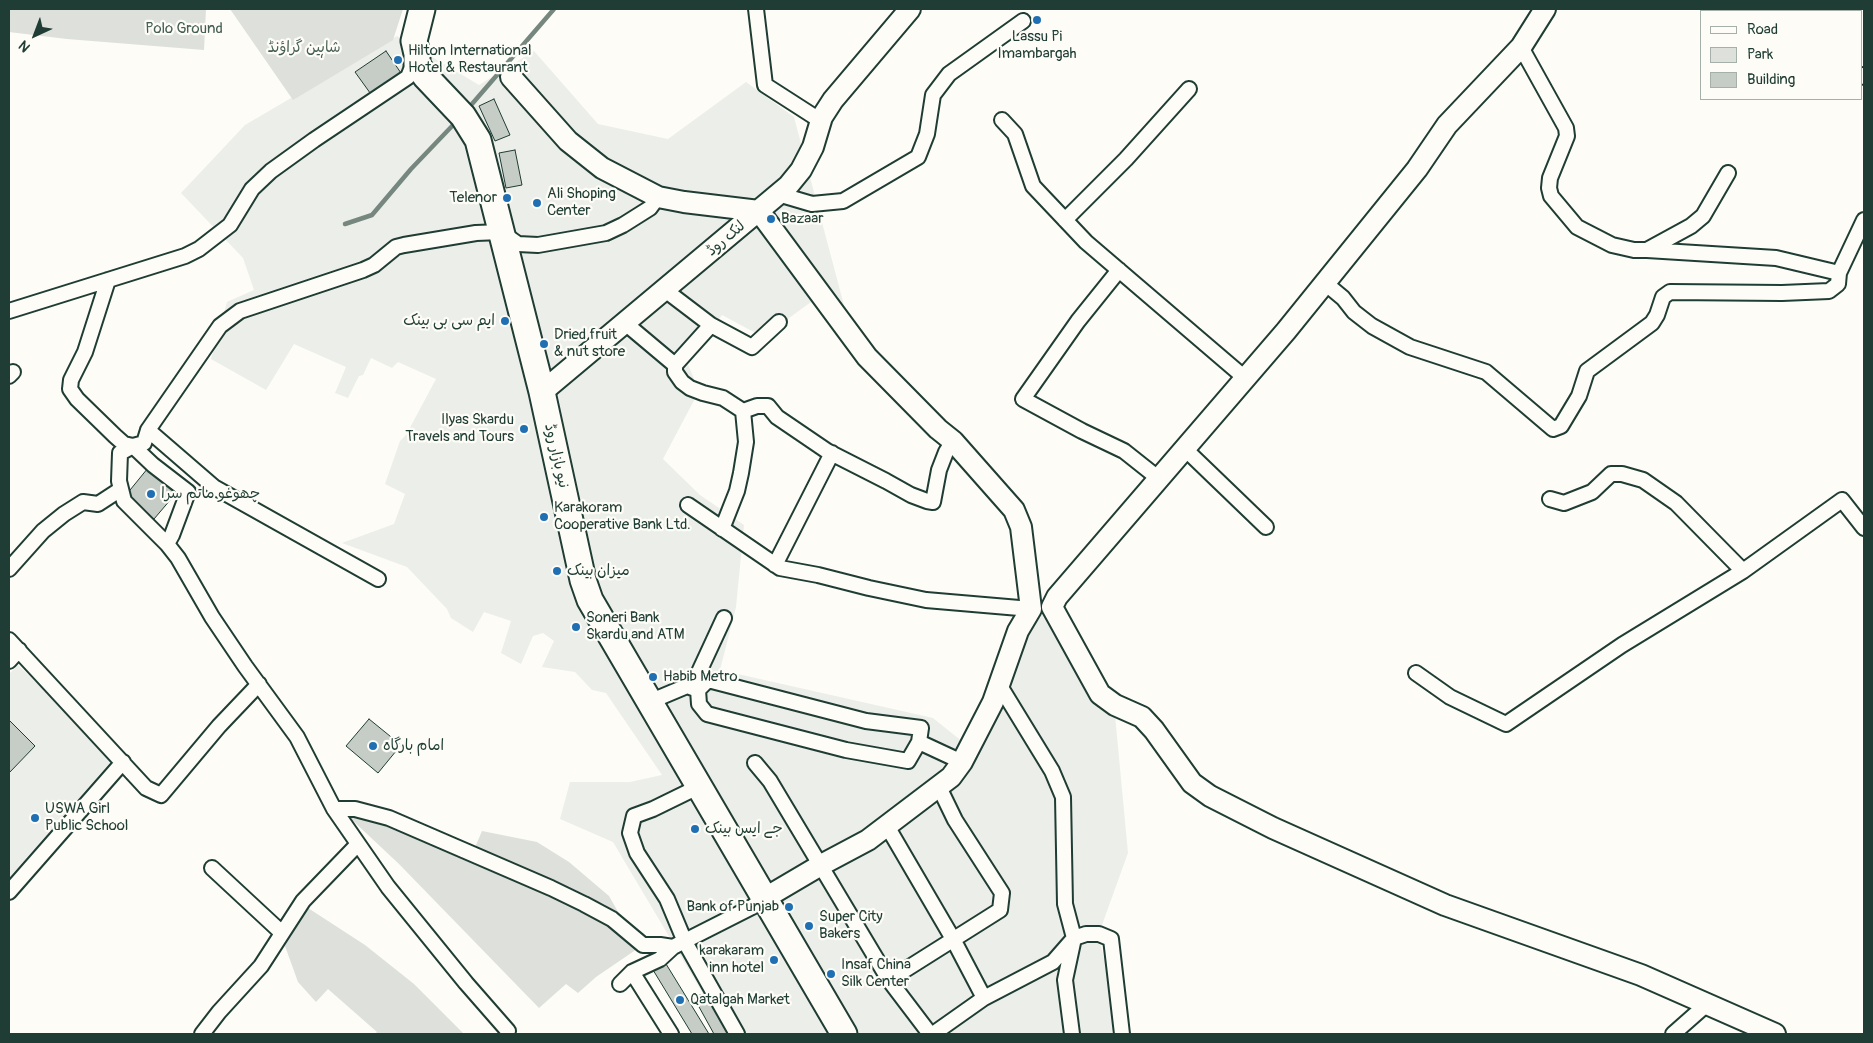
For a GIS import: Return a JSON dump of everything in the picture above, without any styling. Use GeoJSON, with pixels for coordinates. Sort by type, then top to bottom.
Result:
{"type":"FeatureCollection","features":[{"type":"Feature","properties":{"kind":"highway"},"geometry":{"type":"LineString","coordinates":[[417,54],[414,41],[422,9]]}},
{"type":"Feature","properties":{"kind":"highway","name":"نیو بازار روڈ"},"geometry":{"type":"LineString","coordinates":[[417,54],[417,65],[463,116],[478,140],[542,392],[590,600],[844,1034]]}},
{"type":"Feature","properties":{"kind":"main road","name":"لنک روڈ"},"geometry":{"type":"LineString","coordinates":[[542,392],[778,194],[801,170],[813,147],[821,121],[833,100],[910,9]]}},
{"type":"Feature","properties":{"kind":"main road"},"geometry":{"type":"LineString","coordinates":[[1052,607],[1057,597],[1324,283],[1417,169],[1447,125],[1521,48],[1545,9]]}},
{"type":"Feature","properties":{"kind":"main road"},"geometry":{"type":"LineString","coordinates":[[511,76],[568,141],[602,168],[658,197],[760,211],[866,357],[938,429],[953,441],[1014,510],[1021,527],[1031,609],[1018,632],[1000,686],[978,734],[951,778],[868,840],[764,898]]}},
{"type":"Feature","properties":{"kind":"main road"},"geometry":{"type":"LineString","coordinates":[[1031,609],[1052,607]]}},
{"type":"Feature","properties":{"kind":"main road"},"geometry":{"type":"LineString","coordinates":[[1052,607],[1100,694],[1115,705],[1142,717],[1154,730],[1192,783],[1210,796],[1273,828],[1445,905],[1641,975],[1775,1034]]}},
{"type":"Feature","properties":{"kind":"street"},"geometry":{"type":"LineString","coordinates":[[756,9],[765,85],[821,121]]}},
{"type":"Feature","properties":{"kind":"street"},"geometry":{"type":"LineString","coordinates":[[778,194],[812,204],[843,201],[918,157],[927,134],[933,95],[949,74],[1023,21]]}},
{"type":"Feature","properties":{"kind":"street"},"geometry":{"type":"LineString","coordinates":[[1521,48],[1566,128],[1567,136],[1550,178],[1549,188],[1551,196],[1577,227],[1591,236],[1612,245],[1634,250],[1776,258],[1839,274]]}},
{"type":"Feature","properties":{"kind":"street"},"geometry":{"type":"LineString","coordinates":[[9,311],[186,256],[199,249],[230,225],[252,189],[271,171],[408,77],[417,54]]}},
{"type":"Feature","properties":{"kind":"street"},"geometry":{"type":"LineString","coordinates":[[1065,220],[1126,159],[1189,89]]}},
{"type":"Feature","properties":{"kind":"street"},"geometry":{"type":"LineString","coordinates":[[1002,120],[1016,134],[1033,186],[1065,220],[1086,242],[1245,378]]}},
{"type":"Feature","properties":{"kind":"street"},"geometry":{"type":"LineString","coordinates":[[1647,250],[1691,226],[1703,216],[1728,174]]}},
{"type":"Feature","properties":{"kind":"street"},"geometry":{"type":"LineString","coordinates":[[508,1031],[466,983],[388,887],[334,810],[297,737],[212,617],[178,558],[167,544],[124,501],[119,481],[120,453],[144,442],[148,430],[220,326],[240,311],[363,270],[380,260],[396,247],[476,234],[501,232],[518,244],[538,245],[606,233],[650,208],[658,197]]}},
{"type":"Feature","properties":{"kind":"street"},"geometry":{"type":"LineString","coordinates":[[1324,283],[1343,298],[1354,312],[1372,326],[1410,346],[1486,372],[1553,429],[1561,426],[1579,396],[1588,371],[1652,323],[1658,315],[1663,297],[1670,292],[1782,293],[1829,291],[1838,284],[1839,274],[1864,220]]}},
{"type":"Feature","properties":{"kind":"street"},"geometry":{"type":"LineString","coordinates":[[1119,270],[1078,321],[1023,399],[1124,451],[1158,478]]}},
{"type":"Feature","properties":{"kind":"street"},"geometry":{"type":"LineString","coordinates":[[108,280],[85,352],[71,380],[70,389],[76,399],[124,444],[133,446],[153,465],[188,492],[167,544]]}},
{"type":"Feature","properties":{"kind":"street"},"geometry":{"type":"LineString","coordinates":[[664,290],[711,325],[752,347],[779,322]]}},
{"type":"Feature","properties":{"kind":"street"},"geometry":{"type":"LineString","coordinates":[[624,323],[675,365],[676,372],[682,382],[690,388],[703,394],[723,398],[743,412],[746,442],[741,473],[737,491],[722,529]]}},
{"type":"Feature","properties":{"kind":"street"},"geometry":{"type":"LineString","coordinates":[[675,365],[711,325]]}},
{"type":"Feature","properties":{"kind":"street"},"geometry":{"type":"LineString","coordinates":[[743,412],[758,406],[768,406],[778,417],[832,453],[911,495],[933,502],[939,470],[946,452],[953,441]]}},
{"type":"Feature","properties":{"kind":"street"},"geometry":{"type":"LineString","coordinates":[[148,430],[214,487],[378,579]]}},
{"type":"Feature","properties":{"kind":"street"},"geometry":{"type":"LineString","coordinates":[[1184,448],[1266,527]]}},
{"type":"Feature","properties":{"kind":"street"},"geometry":{"type":"LineString","coordinates":[[775,565],[832,453]]}},
{"type":"Feature","properties":{"kind":"street"},"geometry":{"type":"LineString","coordinates":[[1550,499],[1564,503],[1592,492],[1612,474],[1622,474],[1643,480],[1676,503],[1742,571]]}},
{"type":"Feature","properties":{"kind":"street"},"geometry":{"type":"LineString","coordinates":[[9,569],[43,531],[64,514],[83,502],[98,504],[121,488]]}},
{"type":"Feature","properties":{"kind":"street"},"geometry":{"type":"LineString","coordinates":[[1416,673],[1450,697],[1506,724],[1622,645],[1742,571],[1842,500],[1864,528]]}},
{"type":"Feature","properties":{"kind":"street"},"geometry":{"type":"LineString","coordinates":[[688,505],[780,568],[818,574],[869,588],[926,600],[1031,609]]}},
{"type":"Feature","properties":{"kind":"street"},"geometry":{"type":"LineString","coordinates":[[649,702],[687,686],[703,685],[866,721],[921,728],[919,742],[908,761],[846,750],[707,714],[699,704],[703,685],[699,672],[724,618]]}},
{"type":"Feature","properties":{"kind":"street"},"geometry":{"type":"LineString","coordinates":[[9,640],[124,762],[146,788],[161,795],[219,726],[259,684]]}},
{"type":"Feature","properties":{"kind":"street"},"geometry":{"type":"LineString","coordinates":[[9,661],[19,650]]}},
{"type":"Feature","properties":{"kind":"street"},"geometry":{"type":"LineString","coordinates":[[1000,686],[1052,771],[1063,797],[1065,904],[1074,938],[1065,980],[1072,1034]]}},
{"type":"Feature","properties":{"kind":"street"},"geometry":{"type":"LineString","coordinates":[[919,742],[962,762]]}},
{"type":"Feature","properties":{"kind":"street"},"geometry":{"type":"LineString","coordinates":[[9,892],[124,762]]}},
{"type":"Feature","properties":{"kind":"street"},"geometry":{"type":"LineString","coordinates":[[755,763],[770,782],[890,980],[931,1034],[984,998],[1053,962],[1074,938],[1086,934],[1099,934],[1111,939],[1122,1034]]}},
{"type":"Feature","properties":{"kind":"street"},"geometry":{"type":"LineString","coordinates":[[698,787],[634,816],[630,833],[637,853],[666,899],[679,944],[738,1034]]}},
{"type":"Feature","properties":{"kind":"street"},"geometry":{"type":"LineString","coordinates":[[890,980],[1000,910],[1002,893],[955,820],[939,787]]}},
{"type":"Feature","properties":{"kind":"street"},"geometry":{"type":"LineString","coordinates":[[334,810],[355,809],[389,818],[551,888],[612,919],[643,945],[679,944]]}},
{"type":"Feature","properties":{"kind":"street"},"geometry":{"type":"LineString","coordinates":[[887,826],[953,939],[984,998]]}},
{"type":"Feature","properties":{"kind":"street"},"geometry":{"type":"LineString","coordinates":[[202,1034],[219,1012],[261,966],[303,901],[358,844]]}},
{"type":"Feature","properties":{"kind":"street"},"geometry":{"type":"LineString","coordinates":[[212,868],[282,932]]}},
{"type":"Feature","properties":{"kind":"street"},"geometry":{"type":"LineString","coordinates":[[620,984],[632,972],[660,958],[679,944],[752,907],[764,898]]}},
{"type":"Feature","properties":{"kind":"street"},"geometry":{"type":"LineString","coordinates":[[632,972],[671,1034]]}},
{"type":"Feature","properties":{"kind":"street"},"geometry":{"type":"LineString","coordinates":[[1673,1034],[1707,1004]]}},
{"type":"Feature","properties":{"kind":"shaded area"},"geometry":{"type":"Polygon","coordinates":[[[397,36],[479,85],[534,51],[598,124],[668,139],[746,82],[794,117],[858,358],[811,302],[763,337],[722,315],[687,362],[699,391],[663,459],[700,495],[744,525],[736,607],[720,670],[933,718],[974,751],[1043,599],[1059,599],[1113,694],[1128,853],[1098,936],[1125,1034],[727,1034],[613,842],[560,819],[570,782],[630,782],[662,775],[606,693],[592,690],[575,672],[542,667],[554,641],[543,633],[533,636],[521,664],[501,653],[511,621],[484,612],[473,632],[451,618],[447,609],[407,567],[342,543],[394,524],[405,494],[385,484],[400,441],[406,435],[436,379],[398,362],[392,368],[371,358],[363,375],[359,376],[348,398],[335,393],[346,367],[294,344],[266,390],[211,359],[227,302],[254,290],[243,258],[181,193],[245,125],[397,36]]]}},
{"type":"Feature","properties":{"kind":"shaded area","name":"USWA Girl Public School"},"geometry":{"type":"Polygon","coordinates":[[[18,665],[114,758],[9,878],[9,674],[18,665]]]}},
{"type":"Feature","properties":{"kind":"green space","name":"Polo Ground"},"geometry":{"type":"Polygon","coordinates":[[[9,9],[206,9],[204,50],[67,39],[9,32],[9,9]]]}},
{"type":"Feature","properties":{"kind":"green space","name":"شاہین گراؤنڈ"},"geometry":{"type":"Polygon","coordinates":[[[230,9],[403,9],[393,40],[293,100],[230,9]]]}},
{"type":"Feature","properties":{"kind":"green space"},"geometry":{"type":"Polygon","coordinates":[[[357,813],[378,818],[532,881],[608,924],[637,949],[596,977],[578,993],[566,984],[539,1008],[399,864],[350,818],[357,813]]]}},
{"type":"Feature","properties":{"kind":"green space"},"geometry":{"type":"Polygon","coordinates":[[[482,831],[537,842],[569,862],[609,896],[621,917],[604,904],[561,890],[473,852],[482,831]]]}},
{"type":"Feature","properties":{"kind":"green space"},"geometry":{"type":"Polygon","coordinates":[[[308,908],[365,945],[414,984],[464,1034],[375,1034],[377,1032],[328,989],[316,1002],[298,982],[285,946],[308,908]]]}},
{"type":"Feature","properties":{"kind":"building"},"geometry":{"type":"Polygon","coordinates":[[[386,51],[403,76],[373,97],[355,72],[386,51]]]}},
{"type":"Feature","properties":{"kind":"building"},"geometry":{"type":"Polygon","coordinates":[[[494,99],[510,135],[495,141],[479,106],[494,99]]]}},
{"type":"Feature","properties":{"kind":"building"},"geometry":{"type":"Polygon","coordinates":[[[515,150],[522,185],[506,188],[499,153],[515,150]]]}},
{"type":"Feature","properties":{"kind":"building","name":"چھوغو ماتم سرا"},"geometry":{"type":"Polygon","coordinates":[[[148,468],[177,492],[154,519],[126,495],[148,468]]]}},
{"type":"Feature","properties":{"kind":"building","name":"امام بارگاہ"},"geometry":{"type":"Polygon","coordinates":[[[369,719],[401,745],[378,773],[346,746],[369,719]]]}},
{"type":"Feature","properties":{"kind":"building"},"geometry":{"type":"Polygon","coordinates":[[[9,720],[35,746],[9,773],[9,720]]]}},
{"type":"Feature","properties":{"kind":"building","name":"Qatalgah Market"},"geometry":{"type":"Polygon","coordinates":[[[663,959],[709,1034],[692,1034],[650,965],[663,959]]]}},
{"type":"Feature","properties":{"kind":"building","name":"Qatalgah Market"},"geometry":{"type":"Polygon","coordinates":[[[705,994],[730,1034],[714,1034],[693,996],[705,994]]]}},
{"type":"Feature","properties":{"kind":"waterway"},"geometry":{"type":"LineString","coordinates":[[472,104],[554,9]]}},
{"type":"Feature","properties":{"kind":"waterway"},"geometry":{"type":"LineString","coordinates":[[345,224],[372,215],[411,169],[454,124]]}},
{"type":"Feature","properties":{"kind":"place","name":"Lassu Pi Imambargah"},"geometry":{"type":"Point","coordinates":[1037,20]}},
{"type":"Feature","properties":{"kind":"place","name":"Hilton International Hotel & Restaurant"},"geometry":{"type":"Point","coordinates":[398,60]}},
{"type":"Feature","properties":{"kind":"place","name":"Telenor"},"geometry":{"type":"Point","coordinates":[507,198]}},
{"type":"Feature","properties":{"kind":"place","name":"Ali Shoping Center"},"geometry":{"type":"Point","coordinates":[537,203]}},
{"type":"Feature","properties":{"kind":"place","name":"Bazaar"},"geometry":{"type":"Point","coordinates":[771,219]}},
{"type":"Feature","properties":{"kind":"place","name":"ایم سی بی بینک"},"geometry":{"type":"Point","coordinates":[505,321]}},
{"type":"Feature","properties":{"kind":"place","name":"Dried fruit & nut store"},"geometry":{"type":"Point","coordinates":[544,344]}},
{"type":"Feature","properties":{"kind":"place","name":"Ilyas Skardu Travels and Tours"},"geometry":{"type":"Point","coordinates":[524,429]}},
{"type":"Feature","properties":{"kind":"place","name":"چھوغو ماتم سرا"},"geometry":{"type":"Point","coordinates":[151,494]}},
{"type":"Feature","properties":{"kind":"place","name":"Karakoram Cooperative Bank Ltd."},"geometry":{"type":"Point","coordinates":[544,517]}},
{"type":"Feature","properties":{"kind":"place","name":"میزان بینک"},"geometry":{"type":"Point","coordinates":[557,571]}},
{"type":"Feature","properties":{"kind":"place","name":"Soneri Bank Skardu and ATM"},"geometry":{"type":"Point","coordinates":[576,627]}},
{"type":"Feature","properties":{"kind":"place","name":"Habib Metro"},"geometry":{"type":"Point","coordinates":[653,677]}},
{"type":"Feature","properties":{"kind":"place","name":"امام بارگاہ"},"geometry":{"type":"Point","coordinates":[373,746]}},
{"type":"Feature","properties":{"kind":"place","name":"USWA Girl Public School"},"geometry":{"type":"Point","coordinates":[35,818]}},
{"type":"Feature","properties":{"kind":"place","name":"جے ایس بینک"},"geometry":{"type":"Point","coordinates":[695,829]}},
{"type":"Feature","properties":{"kind":"place","name":"Bank of Punjab"},"geometry":{"type":"Point","coordinates":[789,907]}},
{"type":"Feature","properties":{"kind":"place","name":"Super City Bakers"},"geometry":{"type":"Point","coordinates":[809,926]}},
{"type":"Feature","properties":{"kind":"place","name":"karakaram inn hotel"},"geometry":{"type":"Point","coordinates":[774,960]}},
{"type":"Feature","properties":{"kind":"place","name":"Insaf China Silk Center"},"geometry":{"type":"Point","coordinates":[831,974]}},
{"type":"Feature","properties":{"kind":"place","name":"Qatalgah Market"},"geometry":{"type":"Point","coordinates":[680,1000]}}]}
